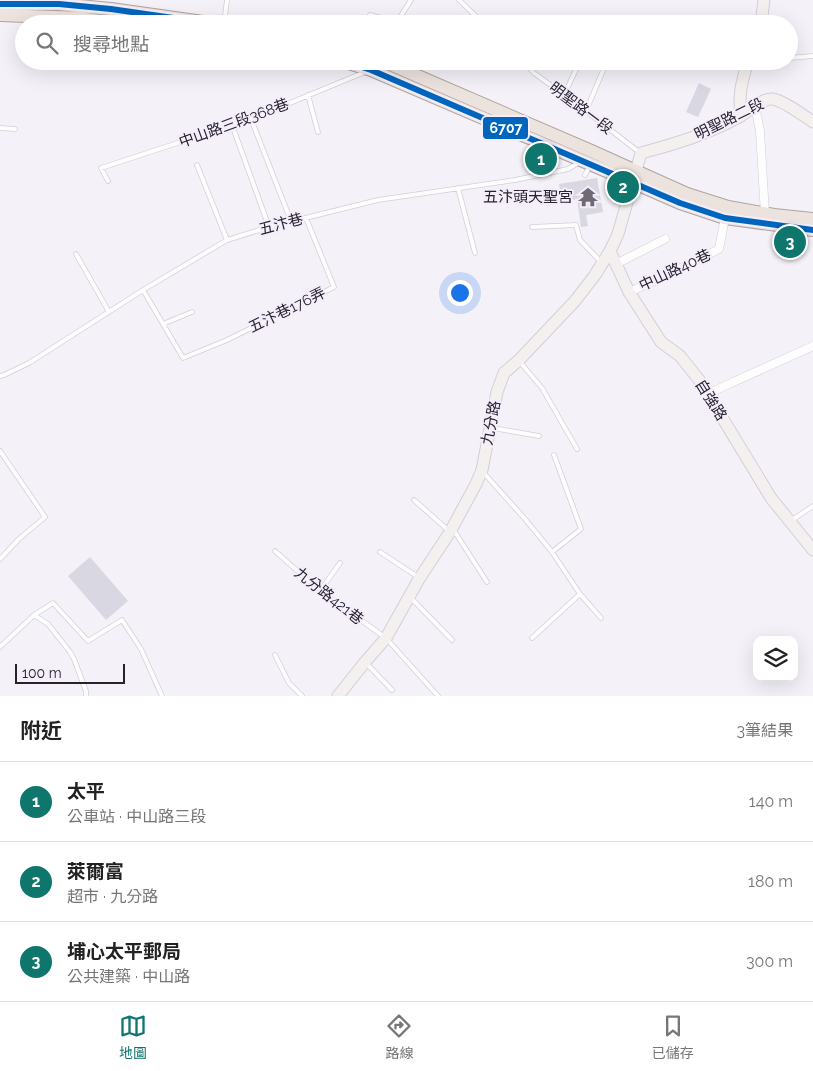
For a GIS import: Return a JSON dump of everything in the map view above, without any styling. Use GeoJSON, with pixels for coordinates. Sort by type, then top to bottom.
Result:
{"type":"FeatureCollection","features":[{"type":"Feature","properties":{"kind":"main road"},"geometry":{"type":"LineString","coordinates":[[0,4],[59,4],[153,15]]}},
{"type":"Feature","properties":{"kind":"main road"},"geometry":{"type":"LineString","coordinates":[[111,9],[112,15]]}},
{"type":"Feature","properties":{"kind":"main road"},"geometry":{"type":"LineString","coordinates":[[0,15],[15,16]]}},
{"type":"Feature","properties":{"kind":"main road"},"geometry":{"type":"LineString","coordinates":[[383,70],[586,163],[634,176],[728,207],[765,214],[813,219]]}},
{"type":"Feature","properties":{"kind":"main road"},"geometry":{"type":"LineString","coordinates":[[400,70],[586,163]]}},
{"type":"Feature","properties":{"kind":"main road"},"geometry":{"type":"LineString","coordinates":[[634,176],[680,204],[725,218],[813,230]]}},
{"type":"Feature","properties":{"kind":"street"},"geometry":{"type":"LineString","coordinates":[[762,15],[764,0]]}},
{"type":"Feature","properties":{"kind":"street"},"geometry":{"type":"LineString","coordinates":[[741,116],[739,105],[746,70]]}},
{"type":"Feature","properties":{"kind":"street","name":"明聖路二段"},"geometry":{"type":"LineString","coordinates":[[641,153],[676,144],[712,130],[741,116],[765,100],[773,99],[813,122]]}},
{"type":"Feature","properties":{"kind":"street"},"geometry":{"type":"LineString","coordinates":[[756,106],[760,131],[765,214]]}},
{"type":"Feature","properties":{"kind":"street","name":"九分路"},"geometry":{"type":"LineString","coordinates":[[341,695],[365,662],[386,638],[409,596],[451,530],[476,484],[482,470],[497,392],[504,373],[575,302],[610,251],[618,234],[641,153]]}},
{"type":"Feature","properties":{"kind":"street","name":"中山路40巷"},"geometry":{"type":"LineString","coordinates":[[628,292],[657,280],[719,249],[725,218]]}},
{"type":"Feature","properties":{"kind":"street"},"geometry":{"type":"LineString","coordinates":[[616,264],[665,239]]}},
{"type":"Feature","properties":{"kind":"street","name":"自強路"},"geometry":{"type":"LineString","coordinates":[[610,251],[628,292],[661,342],[680,356],[700,381],[771,498],[813,550]]}},
{"type":"Feature","properties":{"kind":"street"},"geometry":{"type":"LineString","coordinates":[[707,394],[813,346]]}},
{"type":"Feature","properties":{"kind":"lane"},"geometry":{"type":"LineString","coordinates":[[225,15],[227,0]]}},
{"type":"Feature","properties":{"kind":"lane"},"geometry":{"type":"LineString","coordinates":[[401,15],[411,0]]}},
{"type":"Feature","properties":{"kind":"lane"},"geometry":{"type":"LineString","coordinates":[[459,0],[475,15]]}},
{"type":"Feature","properties":{"kind":"lane"},"geometry":{"type":"LineString","coordinates":[[798,57],[813,56]]}},
{"type":"Feature","properties":{"kind":"lane","name":"中山路三段368巷"},"geometry":{"type":"LineString","coordinates":[[108,181],[101,168],[252,119],[361,70]]}},
{"type":"Feature","properties":{"kind":"lane","name":"明聖路一段"},"geometry":{"type":"LineString","coordinates":[[531,70],[641,153]]}},
{"type":"Feature","properties":{"kind":"lane"},"geometry":{"type":"LineString","coordinates":[[564,95],[576,70]]}},
{"type":"Feature","properties":{"kind":"lane"},"geometry":{"type":"LineString","coordinates":[[586,110],[603,70]]}},
{"type":"Feature","properties":{"kind":"lane"},"geometry":{"type":"LineString","coordinates":[[308,95],[318,132]]}},
{"type":"Feature","properties":{"kind":"lane"},"geometry":{"type":"LineString","coordinates":[[252,119],[291,221]]}},
{"type":"Feature","properties":{"kind":"lane"},"geometry":{"type":"LineString","coordinates":[[232,125],[269,227]]}},
{"type":"Feature","properties":{"kind":"lane"},"geometry":{"type":"LineString","coordinates":[[0,128],[15,129]]}},
{"type":"Feature","properties":{"kind":"lane","name":"五汴巷"},"geometry":{"type":"LineString","coordinates":[[0,376],[30,363],[143,290],[227,240],[291,221],[378,200],[515,180],[569,170],[586,163]]}},
{"type":"Feature","properties":{"kind":"lane"},"geometry":{"type":"LineString","coordinates":[[197,165],[227,240]]}},
{"type":"Feature","properties":{"kind":"lane"},"geometry":{"type":"LineString","coordinates":[[458,188],[475,253]]}},
{"type":"Feature","properties":{"kind":"lane","name":"五汴巷176弄"},"geometry":{"type":"LineString","coordinates":[[163,324],[183,358],[227,340],[334,287],[306,218]]}},
{"type":"Feature","properties":{"kind":"lane"},"geometry":{"type":"LineString","coordinates":[[532,227],[576,225],[580,240],[602,263]]}},
{"type":"Feature","properties":{"kind":"lane"},"geometry":{"type":"LineString","coordinates":[[76,254],[109,312]]}},
{"type":"Feature","properties":{"kind":"lane"},"geometry":{"type":"LineString","coordinates":[[143,290],[163,324],[192,312]]}},
{"type":"Feature","properties":{"kind":"lane"},"geometry":{"type":"LineString","coordinates":[[519,360],[542,388],[576,449]]}},
{"type":"Feature","properties":{"kind":"lane"},"geometry":{"type":"LineString","coordinates":[[491,427],[539,436]]}},
{"type":"Feature","properties":{"kind":"lane"},"geometry":{"type":"LineString","coordinates":[[0,451],[45,517],[19,539],[0,559]]}},
{"type":"Feature","properties":{"kind":"lane"},"geometry":{"type":"LineString","coordinates":[[552,552],[581,529],[554,456]]}},
{"type":"Feature","properties":{"kind":"lane"},"geometry":{"type":"LineString","coordinates":[[482,470],[552,552],[580,594],[601,618]]}},
{"type":"Feature","properties":{"kind":"lane"},"geometry":{"type":"LineString","coordinates":[[414,500],[451,530],[488,582]]}},
{"type":"Feature","properties":{"kind":"lane"},"geometry":{"type":"LineString","coordinates":[[790,522],[813,506]]}},
{"type":"Feature","properties":{"kind":"lane","name":"九分路421巷"},"geometry":{"type":"LineString","coordinates":[[274,551],[320,591],[386,638],[438,696]]}},
{"type":"Feature","properties":{"kind":"lane"},"geometry":{"type":"LineString","coordinates":[[380,552],[420,579]]}},
{"type":"Feature","properties":{"kind":"lane"},"geometry":{"type":"LineString","coordinates":[[320,591],[340,564]]}},
{"type":"Feature","properties":{"kind":"lane"},"geometry":{"type":"LineString","coordinates":[[532,638],[580,594]]}},
{"type":"Feature","properties":{"kind":"lane"},"geometry":{"type":"LineString","coordinates":[[409,596],[452,640]]}},
{"type":"Feature","properties":{"kind":"lane"},"geometry":{"type":"LineString","coordinates":[[0,647],[34,615],[53,603],[88,641],[122,620],[141,649],[162,696]]}},
{"type":"Feature","properties":{"kind":"lane"},"geometry":{"type":"LineString","coordinates":[[34,615],[48,624],[74,659],[86,691],[86,696]]}},
{"type":"Feature","properties":{"kind":"lane"},"geometry":{"type":"LineString","coordinates":[[275,655],[290,683],[302,696]]}},
{"type":"Feature","properties":{"kind":"lane"},"geometry":{"type":"LineString","coordinates":[[365,662],[392,690]]}},
{"type":"Feature","properties":{"kind":"building"},"geometry":{"type":"Polygon","coordinates":[[[699,83],[711,89],[698,117],[686,112],[699,83]]]}},
{"type":"Feature","properties":{"kind":"building"},"geometry":{"type":"Polygon","coordinates":[[[597,178],[603,212],[586,215],[588,226],[581,227],[577,199],[562,202],[559,184],[597,178]]]}},
{"type":"Feature","properties":{"kind":"building"},"geometry":{"type":"Polygon","coordinates":[[[90,557],[128,601],[106,620],[68,576],[90,557]]]}},
{"type":"Feature","properties":{"kind":"transit line","name":"6707"},"geometry":{"type":"LineString","coordinates":[[0,4],[59,4],[153,15]]}},
{"type":"Feature","properties":{"kind":"transit line","name":"6707"},"geometry":{"type":"LineString","coordinates":[[371,70],[680,203],[725,218],[813,230]]}},
{"type":"Feature","properties":{"kind":"place","name":"太平"},"geometry":{"type":"Point","coordinates":[541,159]}},
{"type":"Feature","properties":{"kind":"place","name":"萊爾富"},"geometry":{"type":"Point","coordinates":[623,187]}},
{"type":"Feature","properties":{"kind":"place","name":"五汴頭天聖宮"},"geometry":{"type":"Point","coordinates":[588,197]}},
{"type":"Feature","properties":{"kind":"place","name":"埔心太平郵局"},"geometry":{"type":"Point","coordinates":[790,242]}}]}
